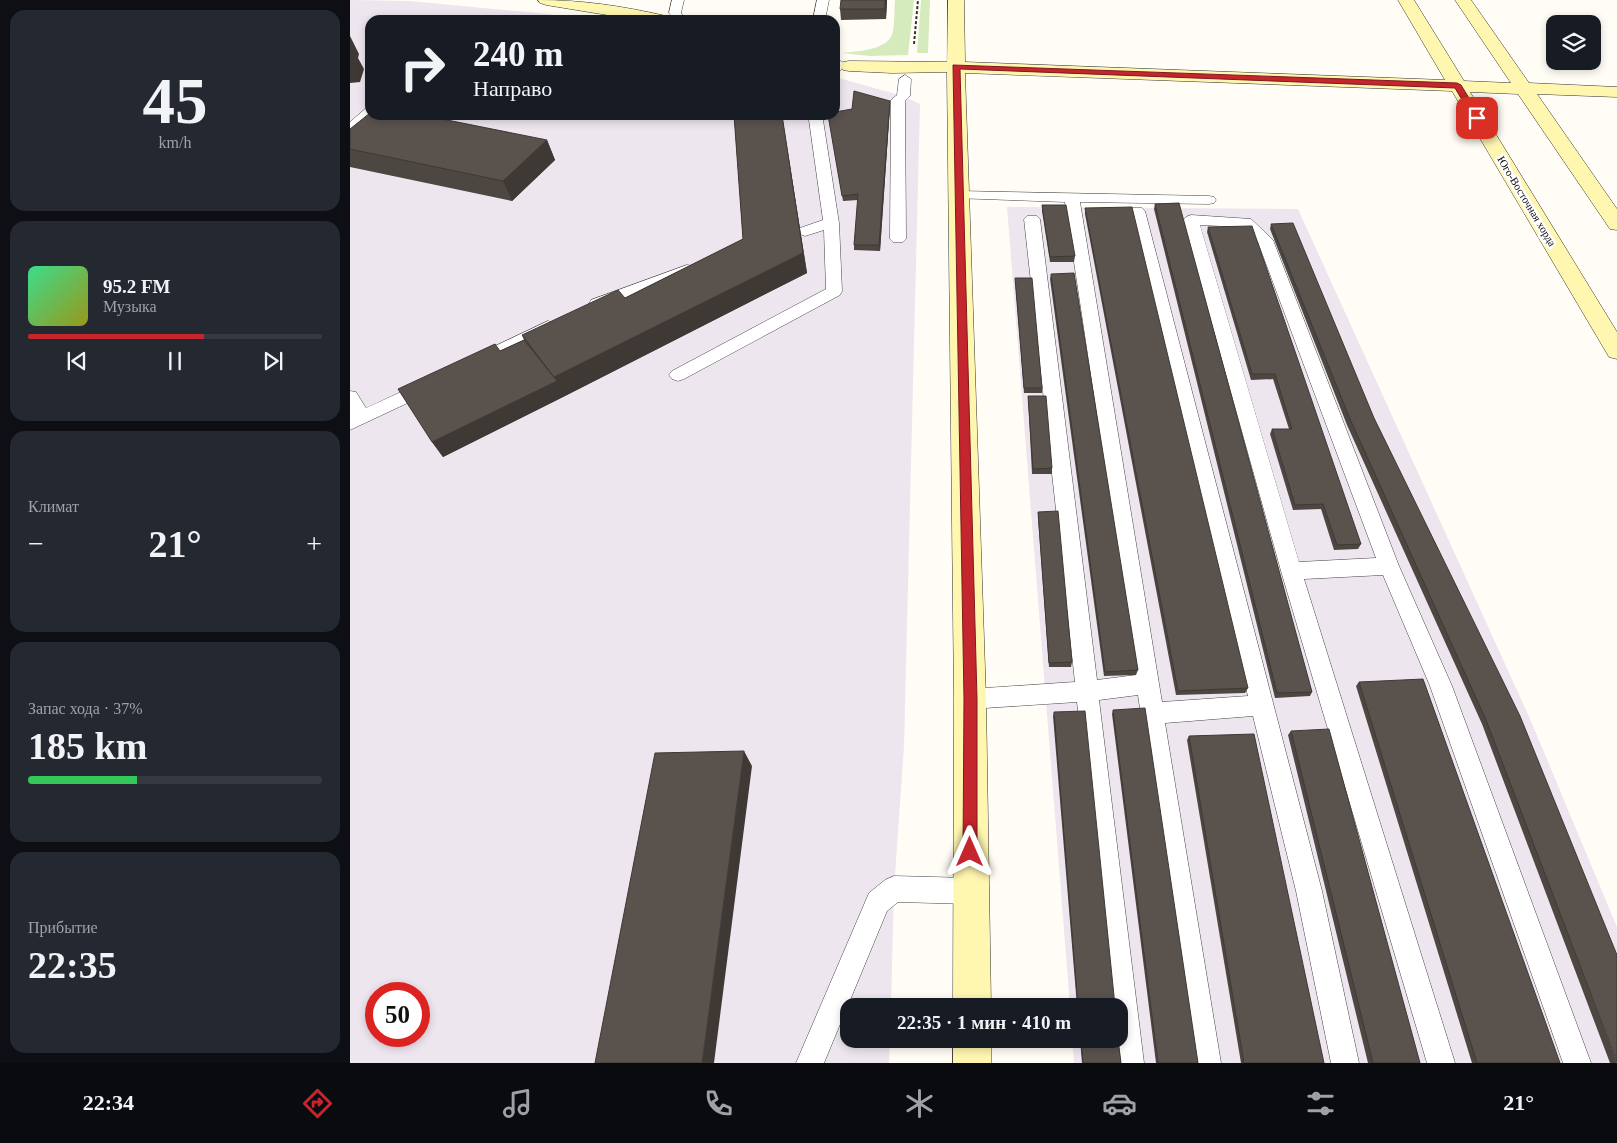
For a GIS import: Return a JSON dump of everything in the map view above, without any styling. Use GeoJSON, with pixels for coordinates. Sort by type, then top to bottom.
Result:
{"type":"FeatureCollection","features":[{"type":"Feature","properties":{"kind":"main road"},"geometry":{"type":"LineString","coordinates":[[546,0],[573,2],[638,15]]}},
{"type":"Feature","properties":{"kind":"main road"},"geometry":{"type":"LineString","coordinates":[[956,0],[956,67],[942,88],[959,195],[970,699],[972,998]]}},
{"type":"Feature","properties":{"kind":"main road","name":"Юго-Восточная хорда"},"geometry":{"type":"LineString","coordinates":[[1406,0],[1617,351]]}},
{"type":"Feature","properties":{"kind":"main road"},"geometry":{"type":"LineString","coordinates":[[1463,0],[1617,224]]}},
{"type":"Feature","properties":{"kind":"main road"},"geometry":{"type":"LineString","coordinates":[[625,12],[646,1]]}},
{"type":"Feature","properties":{"kind":"main road"},"geometry":{"type":"LineString","coordinates":[[840,65],[892,68],[956,67],[1617,92]]}},
{"type":"Feature","properties":{"kind":"main road"},"geometry":{"type":"LineString","coordinates":[[840,65],[942,88]]}},
{"type":"Feature","properties":{"kind":"main road"},"geometry":{"type":"LineString","coordinates":[[972,1048],[972,1063]]}},
{"type":"Feature","properties":{"kind":"lane"},"geometry":{"type":"LineString","coordinates":[[677,15],[675,13],[678,0]]}},
{"type":"Feature","properties":{"kind":"lane"},"geometry":{"type":"LineString","coordinates":[[820,15],[823,0]]}},
{"type":"Feature","properties":{"kind":"lane"},"geometry":{"type":"LineString","coordinates":[[898,239],[898,100],[903,96],[905,79]]}},
{"type":"Feature","properties":{"kind":"lane"},"geometry":{"type":"LineString","coordinates":[[350,129],[365,116]]}},
{"type":"Feature","properties":{"kind":"lane"},"geometry":{"type":"LineString","coordinates":[[678,374],[834,291],[831,223],[816,120]]}},
{"type":"Feature","properties":{"kind":"lane"},"geometry":{"type":"LineString","coordinates":[[959,195],[1209,200]]}},
{"type":"Feature","properties":{"kind":"lane"},"geometry":{"type":"LineString","coordinates":[[1072,196],[1207,1063]]}},
{"type":"Feature","properties":{"kind":"lane"},"geometry":{"type":"LineString","coordinates":[[1137,211],[1309,891],[1345,1063]]}},
{"type":"Feature","properties":{"kind":"lane"},"geometry":{"type":"LineString","coordinates":[[1032,219],[1130,1063]]}},
{"type":"Feature","properties":{"kind":"lane"},"geometry":{"type":"LineString","coordinates":[[1441,1063],[1291,571],[1191,220],[1246,222],[1265,240],[1389,566],[1440,686],[1577,1063]]}},
{"type":"Feature","properties":{"kind":"lane"},"geometry":{"type":"LineString","coordinates":[[805,231],[831,223]]}},
{"type":"Feature","properties":{"kind":"lane"},"geometry":{"type":"LineString","coordinates":[[586,309],[703,264]]}},
{"type":"Feature","properties":{"kind":"lane"},"geometry":{"type":"LineString","coordinates":[[460,370],[559,322]]}},
{"type":"Feature","properties":{"kind":"lane"},"geometry":{"type":"LineString","coordinates":[[350,397],[356,420],[442,378]]}},
{"type":"Feature","properties":{"kind":"lane"},"geometry":{"type":"LineString","coordinates":[[1291,571],[1389,566]]}},
{"type":"Feature","properties":{"kind":"lane"},"geometry":{"type":"LineString","coordinates":[[970,699],[1087,691],[1148,684]]}},
{"type":"Feature","properties":{"kind":"lane"},"geometry":{"type":"LineString","coordinates":[[1152,714],[1262,705]]}},
{"type":"Feature","properties":{"kind":"lane"},"geometry":{"type":"LineString","coordinates":[[810,1063],[878,902],[894,889],[970,891]]}},
{"type":"Feature","properties":{"kind":"path"},"geometry":{"type":"LineString","coordinates":[[914,46],[918,0]]}},
{"type":"Feature","properties":{"kind":"shaded area"},"geometry":{"type":"Polygon","coordinates":[[[350,0],[409,1],[554,15],[365,15],[365,120],[840,120],[840,78],[903,96],[920,104],[904,747],[894,889],[891,998],[840,998],[840,1048],[890,1048],[889,1063],[350,1063],[350,0]]]}},
{"type":"Feature","properties":{"kind":"shaded area"},"geometry":{"type":"Polygon","coordinates":[[[1007,207],[1298,209],[1531,721],[1617,927],[1617,1063],[1074,1063],[1073,1048],[1128,1048],[1128,998],[1069,998],[1007,207]]]}},
{"type":"Feature","properties":{"kind":"green space"},"geometry":{"type":"Polygon","coordinates":[[[895,0],[914,0],[908,55],[870,56],[842,53],[870,49],[888,40],[893,31],[895,0]]]}},
{"type":"Feature","properties":{"kind":"green space"},"geometry":{"type":"Polygon","coordinates":[[[921,0],[930,0],[928,53],[917,53],[921,0]]]}},
{"type":"Feature","properties":{"kind":"building"},"geometry":{"type":"Polygon","coordinates":[[[841,0],[885,0],[885,9],[840,9],[841,0]]]}},
{"type":"Feature","properties":{"kind":"building"},"geometry":{"type":"Polygon","coordinates":[[[854,91],[890,101],[879,245],[854,245],[858,194],[842,196],[829,120],[840,120],[840,111],[852,109],[854,91]]]}},
{"type":"Feature","properties":{"kind":"building"},"geometry":{"type":"Polygon","coordinates":[[[365,117],[365,120],[447,120],[547,140],[503,181],[350,149],[350,129],[365,117]]]}},
{"type":"Feature","properties":{"kind":"building"},"geometry":{"type":"Polygon","coordinates":[[[734,120],[783,120],[803,253],[554,377],[522,335],[618,290],[625,298],[743,239],[734,120]]]}},
{"type":"Feature","properties":{"kind":"building"},"geometry":{"type":"Polygon","coordinates":[[[1179,203],[1312,692],[1277,693],[1155,204],[1179,203]]]}},
{"type":"Feature","properties":{"kind":"building"},"geometry":{"type":"Polygon","coordinates":[[[1042,205],[1066,205],[1075,256],[1050,257],[1042,205]]]}},
{"type":"Feature","properties":{"kind":"building"},"geometry":{"type":"Polygon","coordinates":[[[1132,207],[1248,688],[1178,691],[1085,208],[1132,207]]]}},
{"type":"Feature","properties":{"kind":"building"},"geometry":{"type":"Polygon","coordinates":[[[1293,223],[1374,418],[1520,716],[1617,955],[1617,1062],[1486,720],[1350,419],[1271,224],[1293,223]]]}},
{"type":"Feature","properties":{"kind":"building"},"geometry":{"type":"Polygon","coordinates":[[[1252,226],[1361,544],[1337,545],[1323,504],[1295,505],[1272,429],[1292,429],[1275,374],[1252,374],[1208,227],[1252,226]]]}},
{"type":"Feature","properties":{"kind":"building"},"geometry":{"type":"Polygon","coordinates":[[[1074,273],[1138,670],[1105,672],[1051,274],[1074,273]]]}},
{"type":"Feature","properties":{"kind":"building"},"geometry":{"type":"Polygon","coordinates":[[[1015,278],[1032,278],[1042,388],[1024,388],[1015,278]]]}},
{"type":"Feature","properties":{"kind":"building"},"geometry":{"type":"Polygon","coordinates":[[[524,340],[557,381],[432,442],[398,389],[495,344],[500,351],[524,340]]]}},
{"type":"Feature","properties":{"kind":"building"},"geometry":{"type":"Polygon","coordinates":[[[1028,396],[1046,396],[1052,468],[1033,469],[1028,396]]]}},
{"type":"Feature","properties":{"kind":"building"},"geometry":{"type":"Polygon","coordinates":[[[1058,511],[1072,662],[1049,663],[1038,512],[1058,511]]]}},
{"type":"Feature","properties":{"kind":"building"},"geometry":{"type":"Polygon","coordinates":[[[1423,679],[1560,1063],[1477,1063],[1359,682],[1423,679]]]}},
{"type":"Feature","properties":{"kind":"building"},"geometry":{"type":"Polygon","coordinates":[[[1145,708],[1198,1063],[1158,1063],[1113,710],[1145,708]]]}},
{"type":"Feature","properties":{"kind":"building"},"geometry":{"type":"Polygon","coordinates":[[[1085,711],[1114,998],[1077,998],[1054,712],[1085,711]]]}},
{"type":"Feature","properties":{"kind":"building"},"geometry":{"type":"Polygon","coordinates":[[[1329,729],[1420,1063],[1373,1063],[1291,731],[1329,729]]]}},
{"type":"Feature","properties":{"kind":"building"},"geometry":{"type":"Polygon","coordinates":[[[1254,734],[1324,1063],[1244,1063],[1189,736],[1254,734]]]}},
{"type":"Feature","properties":{"kind":"building"},"geometry":{"type":"Polygon","coordinates":[[[744,751],[702,1063],[595,1063],[655,753],[744,751]]]}},
{"type":"Feature","properties":{"kind":"building"},"geometry":{"type":"Polygon","coordinates":[[[1082,1048],[1119,1048],[1121,1063],[1083,1063],[1082,1048]]]}},
{"type":"Feature","properties":{"kind":"route"},"geometry":{"type":"LineString","coordinates":[[970,852],[970,699],[956,67],[1457,85],[1477,118]]}}]}
